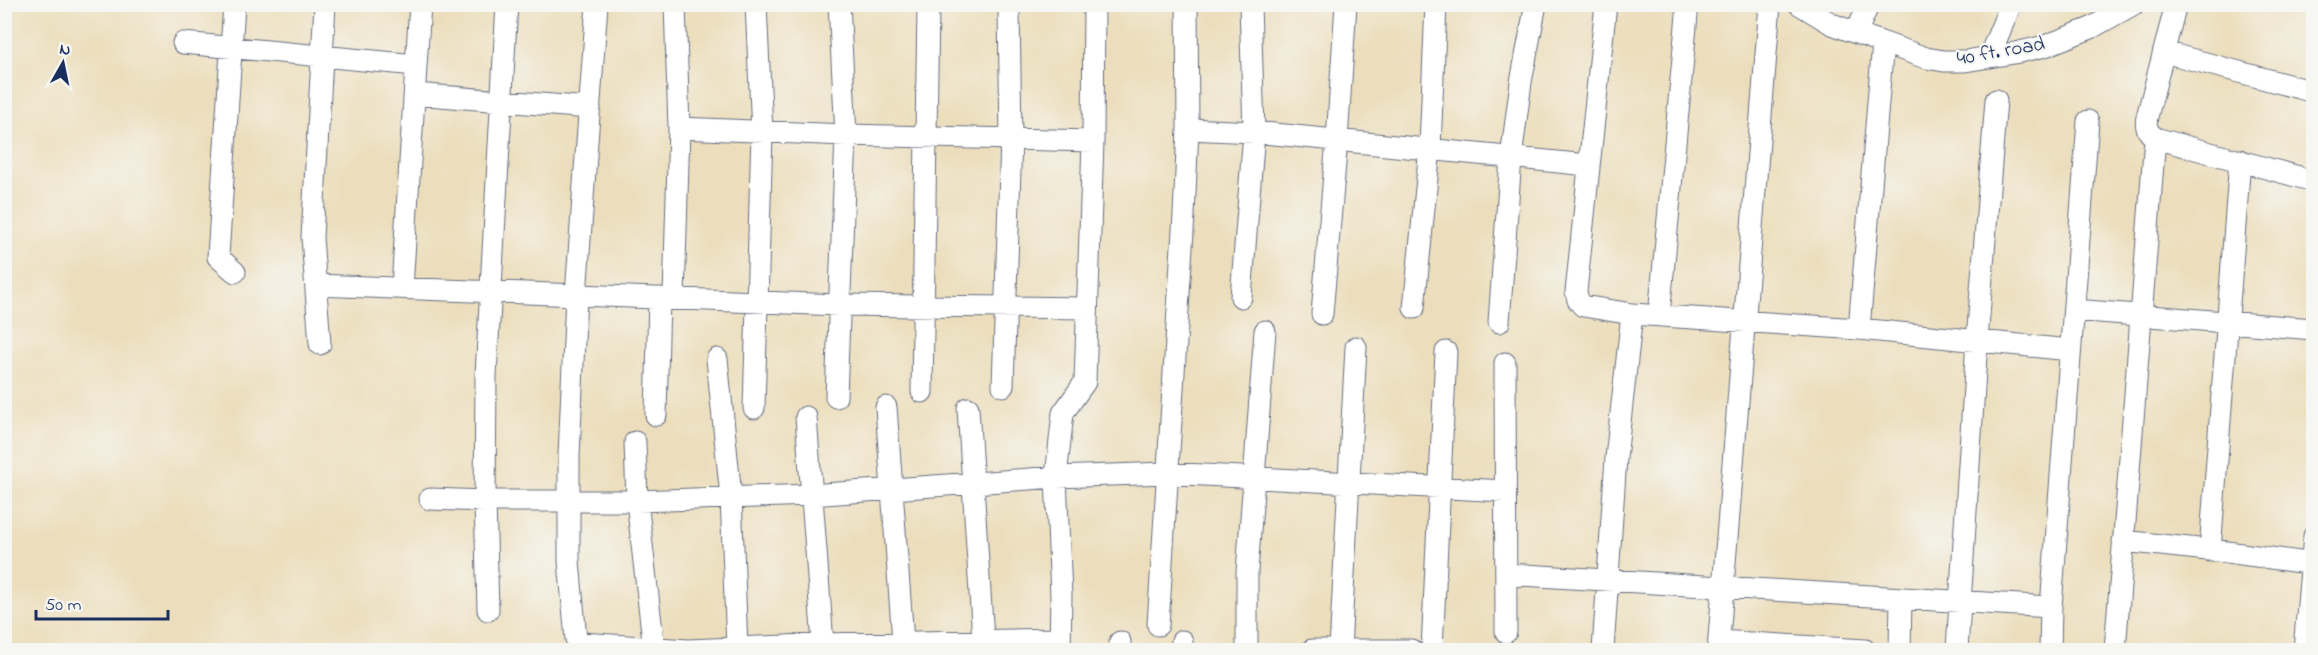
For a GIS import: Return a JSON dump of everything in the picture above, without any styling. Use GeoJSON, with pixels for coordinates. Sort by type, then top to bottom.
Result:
{"type":"FeatureCollection","features":[{"type":"Feature","properties":{"kind":"street"},"geometry":{"type":"LineString","coordinates":[[234,4],[218,257],[235,272]]}},
{"type":"Feature","properties":{"kind":"street"},"geometry":{"type":"LineString","coordinates":[[320,344],[312,237],[326,4]]}},
{"type":"Feature","properties":{"kind":"street"},"geometry":{"type":"LineString","coordinates":[[402,288],[420,4]]}},
{"type":"Feature","properties":{"kind":"street"},"geometry":{"type":"LineString","coordinates":[[488,610],[485,501],[486,375],[507,4]]}},
{"type":"Feature","properties":{"kind":"street"},"geometry":{"type":"LineString","coordinates":[[597,4],[576,295],[568,501],[576,639],[581,643],[618,648],[688,650],[785,648],[823,644],[875,646],[903,641],[1060,645],[1061,596],[1056,477],[1063,413],[1085,382],[1093,141],[1094,4]]}},
{"type":"Feature","properties":{"kind":"street"},"geometry":{"type":"LineString","coordinates":[[656,415],[679,128],[675,4]]}},
{"type":"Feature","properties":{"kind":"street"},"geometry":{"type":"LineString","coordinates":[[754,408],[762,132],[756,4]]}},
{"type":"Feature","properties":{"kind":"street"},"geometry":{"type":"LineString","coordinates":[[836,397],[846,135],[839,4]]}},
{"type":"Feature","properties":{"kind":"street"},"geometry":{"type":"LineString","coordinates":[[1158,625],[1188,129],[1187,4]]}},
{"type":"Feature","properties":{"kind":"street"},"geometry":{"type":"LineString","coordinates":[[1241,297],[1254,132],[1250,4]]}},
{"type":"Feature","properties":{"kind":"street"},"geometry":{"type":"LineString","coordinates":[[1322,314],[1346,4]]}},
{"type":"Feature","properties":{"kind":"street"},"geometry":{"type":"LineString","coordinates":[[1414,308],[1430,148],[1436,4]]}},
{"type":"Feature","properties":{"kind":"street"},"geometry":{"type":"LineString","coordinates":[[1499,322],[1511,158],[1521,82],[1536,4]]}},
{"type":"Feature","properties":{"kind":"street"},"geometry":{"type":"LineString","coordinates":[[1606,4],[1576,292],[1583,306],[1632,314],[1859,329],[2070,350]]}},
{"type":"Feature","properties":{"kind":"street"},"geometry":{"type":"LineString","coordinates":[[1659,316],[1688,4]]}},
{"type":"Feature","properties":{"kind":"street"},"geometry":{"type":"LineString","coordinates":[[1770,4],[1719,646],[1865,651]]}},
{"type":"Feature","properties":{"kind":"street","name":"40 ft. road"},"geometry":{"type":"LineString","coordinates":[[1799,4],[1832,24],[1926,58],[1944,61],[1965,61],[2045,46],[2091,28],[2109,11],[2134,4]]}},
{"type":"Feature","properties":{"kind":"street"},"geometry":{"type":"LineString","coordinates":[[1856,33],[1869,4]]}},
{"type":"Feature","properties":{"kind":"street"},"geometry":{"type":"LineString","coordinates":[[1989,57],[2011,4]]}},
{"type":"Feature","properties":{"kind":"street"},"geometry":{"type":"LineString","coordinates":[[2176,4],[2146,125],[2148,131],[2155,138],[2313,180]]}},
{"type":"Feature","properties":{"kind":"street"},"geometry":{"type":"LineString","coordinates":[[922,392],[928,8]]}},
{"type":"Feature","properties":{"kind":"street"},"geometry":{"type":"LineString","coordinates":[[1003,386],[1011,138],[1008,11]]}},
{"type":"Feature","properties":{"kind":"street"},"geometry":{"type":"LineString","coordinates":[[1859,329],[1883,43]]}},
{"type":"Feature","properties":{"kind":"street"},"geometry":{"type":"LineString","coordinates":[[183,44],[416,64]]}},
{"type":"Feature","properties":{"kind":"street"},"geometry":{"type":"LineString","coordinates":[[2164,52],[2313,92]]}},
{"type":"Feature","properties":{"kind":"street"},"geometry":{"type":"LineString","coordinates":[[415,94],[590,108]]}},
{"type":"Feature","properties":{"kind":"street"},"geometry":{"type":"LineString","coordinates":[[1957,651],[1977,341],[1996,100]]}},
{"type":"Feature","properties":{"kind":"street"},"geometry":{"type":"LineString","coordinates":[[2050,651],[2051,608],[2088,122]]}},
{"type":"Feature","properties":{"kind":"street"},"geometry":{"type":"LineString","coordinates":[[679,128],[1093,141]]}},
{"type":"Feature","properties":{"kind":"street"},"geometry":{"type":"LineString","coordinates":[[1188,129],[1254,132],[1588,165]]}},
{"type":"Feature","properties":{"kind":"street"},"geometry":{"type":"LineString","coordinates":[[2115,651],[2130,469],[2139,315],[2155,138]]}},
{"type":"Feature","properties":{"kind":"street"},"geometry":{"type":"LineString","coordinates":[[2210,551],[2240,160]]}},
{"type":"Feature","properties":{"kind":"street"},"geometry":{"type":"LineString","coordinates":[[316,285],[839,305],[1088,308]]}},
{"type":"Feature","properties":{"kind":"street"},"geometry":{"type":"LineString","coordinates":[[2074,310],[2313,329]]}},
{"type":"Feature","properties":{"kind":"street"},"geometry":{"type":"LineString","coordinates":[[1603,651],[1616,458],[1632,314]]}},
{"type":"Feature","properties":{"kind":"street"},"geometry":{"type":"LineString","coordinates":[[1247,651],[1247,572],[1266,331]]}},
{"type":"Feature","properties":{"kind":"street"},"geometry":{"type":"LineString","coordinates":[[1340,650],[1356,347]]}},
{"type":"Feature","properties":{"kind":"street"},"geometry":{"type":"LineString","coordinates":[[1432,651],[1446,352]]}},
{"type":"Feature","properties":{"kind":"street"},"geometry":{"type":"LineString","coordinates":[[717,359],[731,497],[738,648]]}},
{"type":"Feature","properties":{"kind":"street"},"geometry":{"type":"LineString","coordinates":[[1505,363],[1506,632]]}},
{"type":"Feature","properties":{"kind":"street"},"geometry":{"type":"LineString","coordinates":[[886,407],[903,641]]}},
{"type":"Feature","properties":{"kind":"street"},"geometry":{"type":"LineString","coordinates":[[968,408],[974,483],[973,643]]}},
{"type":"Feature","properties":{"kind":"street"},"geometry":{"type":"LineString","coordinates":[[806,417],[823,644]]}},
{"type":"Feature","properties":{"kind":"street"},"geometry":{"type":"LineString","coordinates":[[635,442],[637,501],[654,649]]}},
{"type":"Feature","properties":{"kind":"street"},"geometry":{"type":"LineString","coordinates":[[430,498],[485,501],[637,501],[811,495],[1056,477],[1166,473],[1505,491]]}},
{"type":"Feature","properties":{"kind":"street"},"geometry":{"type":"LineString","coordinates":[[2304,651],[2313,564],[2313,536]]}},
{"type":"Feature","properties":{"kind":"street"},"geometry":{"type":"LineString","coordinates":[[2123,541],[2313,564]]}},
{"type":"Feature","properties":{"kind":"street"},"geometry":{"type":"LineString","coordinates":[[1506,574],[2051,608]]}},
{"type":"Feature","properties":{"kind":"street"},"geometry":{"type":"LineString","coordinates":[[1900,651],[1901,598]]}},
{"type":"Feature","properties":{"kind":"street"},"geometry":{"type":"LineString","coordinates":[[1312,651],[1411,651]]}}]}
